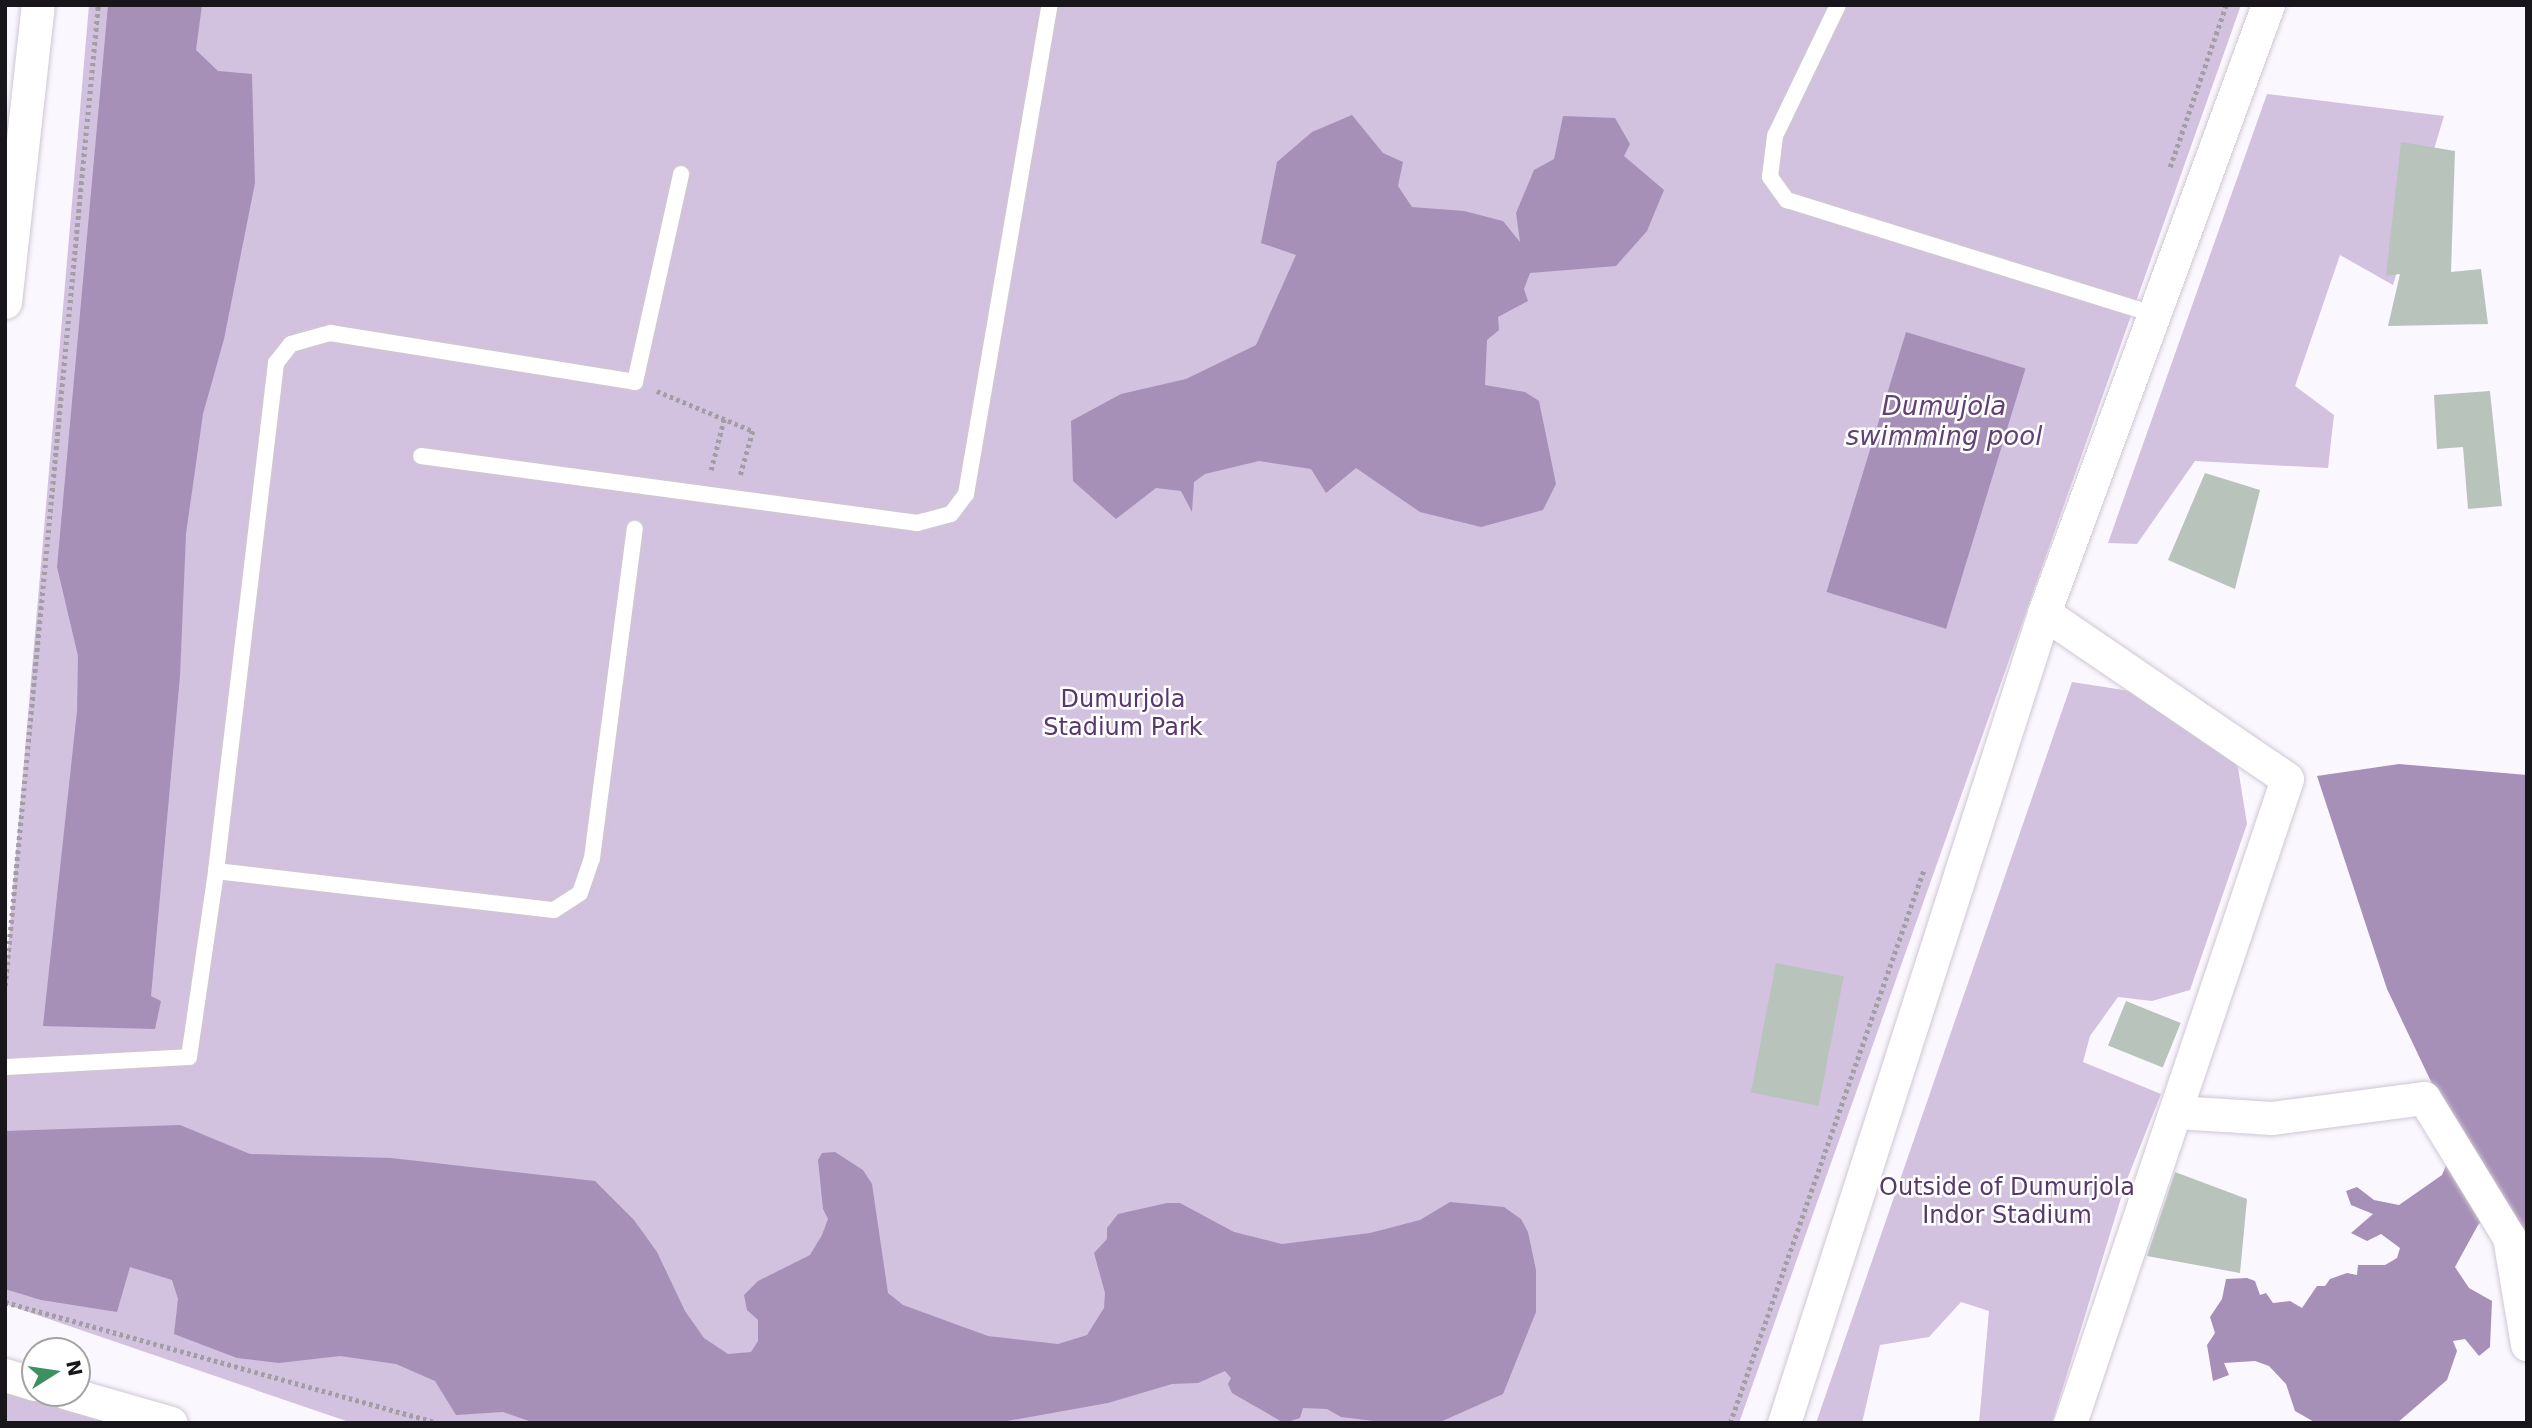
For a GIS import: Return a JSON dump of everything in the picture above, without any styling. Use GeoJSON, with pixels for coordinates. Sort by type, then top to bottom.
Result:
{"type":"FeatureCollection","features":[{"type":"Feature","properties":{"kind":"street"},"geometry":{"type":"LineString","coordinates":[[5,302],[38,5]]}},
{"type":"Feature","properties":{"kind":"street"},"geometry":{"type":"LineString","coordinates":[[1784,1423],[2044,613],[2268,5]]}},
{"type":"Feature","properties":{"kind":"street"},"geometry":{"type":"LineString","coordinates":[[2044,613],[2287,779],[2070,1423]]}},
{"type":"Feature","properties":{"kind":"street"},"geometry":{"type":"LineString","coordinates":[[2176,1112],[2272,1118],[2424,1098],[2509,1237],[2527,1345]]}},
{"type":"Feature","properties":{"kind":"street"},"geometry":{"type":"LineString","coordinates":[[91,1400],[171,1423]]}},
{"type":"Feature","properties":{"kind":"lane"},"geometry":{"type":"LineString","coordinates":[[421,456],[917,523],[951,514],[966,494],[1050,5]]}},
{"type":"Feature","properties":{"kind":"lane"},"geometry":{"type":"LineString","coordinates":[[1838,5],[1775,136],[1770,177],[1787,200],[2154,314]]}},
{"type":"Feature","properties":{"kind":"lane"},"geometry":{"type":"LineString","coordinates":[[5,1067],[189,1057],[216,871],[276,363],[290,344],[330,334],[635,382],[681,174]]}},
{"type":"Feature","properties":{"kind":"lane"},"geometry":{"type":"LineString","coordinates":[[216,871],[554,910],[580,893],[592,858],[635,529]]}},
{"type":"Feature","properties":{"kind":"path"},"geometry":{"type":"LineString","coordinates":[[5,986],[98,5]]}},
{"type":"Feature","properties":{"kind":"path"},"geometry":{"type":"LineString","coordinates":[[635,382],[753,430],[734,499]]}},
{"type":"Feature","properties":{"kind":"path"},"geometry":{"type":"LineString","coordinates":[[704,495],[724,419]]}},
{"type":"Feature","properties":{"kind":"path"},"geometry":{"type":"LineString","coordinates":[[5,1302],[437,1423]]}},
{"type":"Feature","properties":{"kind":"green space","name":"Dumurjola Stadium Park"},"geometry":{"type":"Polygon","coordinates":[[[89,5],[2241,5],[1739,1423],[352,1423],[5,1304],[5,983],[89,5]]]}},
{"type":"Feature","properties":{"kind":"green space"},"geometry":{"type":"Polygon","coordinates":[[[2267,94],[2444,116],[2393,285],[2340,255],[2295,386],[2334,415],[2328,468],[2195,461],[2137,544],[2108,543],[2267,94]]]}},
{"type":"Feature","properties":{"kind":"green space","name":"Outside of Dumurjola Indor Stadium"},"geometry":{"type":"Polygon","coordinates":[[[2072,682],[2207,703],[2238,768],[2247,824],[2190,990],[2152,1001],[2118,997],[2090,1036],[2083,1062],[2161,1094],[2126,1182],[2052,1423],[1979,1423],[1989,1311],[1961,1302],[1929,1337],[1880,1345],[1862,1423],[1816,1423],[2072,682]]]}},
{"type":"Feature","properties":{"kind":"green space"},"geometry":{"type":"Polygon","coordinates":[[[5,1374],[21,1384],[21,1407],[91,1407],[91,1403],[152,1423],[5,1423],[5,1374]]]}},
{"type":"Feature","properties":{"kind":"water"},"geometry":{"type":"Polygon","coordinates":[[[108,5],[202,5],[196,50],[218,71],[252,74],[255,183],[224,339],[203,414],[186,534],[180,676],[151,996],[161,1001],[155,1029],[43,1026],[77,711],[78,656],[57,567],[108,5]]]}},
{"type":"Feature","properties":{"kind":"water"},"geometry":{"type":"Polygon","coordinates":[[[1352,115],[1383,153],[1403,162],[1398,186],[1412,207],[1464,211],[1503,221],[1520,242],[1516,213],[1534,170],[1554,159],[1563,116],[1615,118],[1630,144],[1624,156],[1664,190],[1647,231],[1616,266],[1530,273],[1524,289],[1528,301],[1498,317],[1499,330],[1487,340],[1485,385],[1525,392],[1539,401],[1556,484],[1543,510],[1481,527],[1420,512],[1356,468],[1326,493],[1311,469],[1259,461],[1205,474],[1194,482],[1192,512],[1181,491],[1156,488],[1116,519],[1073,481],[1071,421],[1121,394],[1186,379],[1256,345],[1296,255],[1261,243],[1277,162],[1312,132],[1352,115]]]}},
{"type":"Feature","properties":{"kind":"water","name":"Dumujola swimming pool"},"geometry":{"type":"Polygon","coordinates":[[[1906,332],[2026,369],[1946,629],[1826,592],[1906,332]]]}},
{"type":"Feature","properties":{"kind":"water"},"geometry":{"type":"Polygon","coordinates":[[[2399,764],[2527,775],[2527,1252],[2496,1208],[2478,1225],[2455,1267],[2469,1288],[2492,1301],[2490,1347],[2479,1356],[2465,1339],[2453,1341],[2457,1351],[2447,1380],[2397,1423],[2316,1423],[2295,1411],[2286,1384],[2269,1366],[2255,1361],[2224,1363],[2229,1375],[2213,1381],[2207,1345],[2215,1333],[2210,1317],[2222,1299],[2226,1279],[2247,1278],[2255,1281],[2260,1295],[2266,1293],[2273,1303],[2290,1301],[2302,1308],[2317,1286],[2325,1286],[2330,1279],[2347,1273],[2357,1275],[2358,1265],[2385,1265],[2397,1258],[2400,1248],[2381,1234],[2367,1241],[2351,1233],[2373,1214],[2351,1205],[2346,1191],[2357,1187],[2374,1200],[2399,1205],[2442,1175],[2448,1161],[2435,1090],[2387,989],[2317,776],[2399,764]]]}},
{"type":"Feature","properties":{"kind":"water"},"geometry":{"type":"Polygon","coordinates":[[[180,1125],[250,1154],[391,1158],[595,1181],[634,1220],[657,1252],[685,1311],[704,1338],[728,1354],[751,1352],[758,1341],[758,1320],[747,1310],[744,1295],[758,1281],[810,1255],[822,1235],[828,1219],[823,1209],[818,1160],[822,1153],[835,1152],[863,1170],[872,1184],[888,1293],[903,1305],[988,1336],[1058,1344],[1087,1335],[1104,1308],[1105,1293],[1094,1253],[1107,1239],[1107,1228],[1118,1214],[1167,1203],[1180,1203],[1234,1232],[1282,1244],[1370,1233],[1420,1220],[1450,1202],[1504,1207],[1521,1219],[1528,1232],[1536,1270],[1536,1312],[1503,1394],[1438,1423],[1390,1423],[1341,1417],[1327,1409],[1303,1408],[1300,1418],[1284,1423],[1232,1393],[1228,1384],[1231,1378],[1225,1371],[1198,1383],[1172,1384],[1108,1403],[996,1423],[535,1423],[503,1412],[456,1415],[435,1381],[396,1364],[340,1356],[279,1363],[237,1358],[174,1334],[178,1299],[172,1280],[130,1267],[117,1312],[41,1300],[5,1289],[5,1131],[180,1125]]]}},
{"type":"Feature","properties":{"kind":"building"},"geometry":{"type":"Polygon","coordinates":[[[2401,142],[2455,151],[2451,272],[2481,269],[2488,324],[2388,326],[2400,274],[2386,276],[2401,142]]]}},
{"type":"Feature","properties":{"kind":"building"},"geometry":{"type":"Polygon","coordinates":[[[2490,391],[2502,506],[2468,509],[2463,447],[2437,449],[2434,395],[2490,391]]]}},
{"type":"Feature","properties":{"kind":"building"},"geometry":{"type":"Polygon","coordinates":[[[2205,473],[2260,490],[2235,589],[2168,560],[2205,473]]]}},
{"type":"Feature","properties":{"kind":"building"},"geometry":{"type":"Polygon","coordinates":[[[1776,963],[1844,976],[1819,1106],[1751,1093],[1776,963]]]}},
{"type":"Feature","properties":{"kind":"building"},"geometry":{"type":"Polygon","coordinates":[[[2126,1001],[2181,1023],[2163,1068],[2108,1046],[2126,1001]]]}},
{"type":"Feature","properties":{"kind":"building"},"geometry":{"type":"Polygon","coordinates":[[[2175,1172],[2247,1199],[2240,1273],[2147,1256],[2175,1172]]]}}]}
